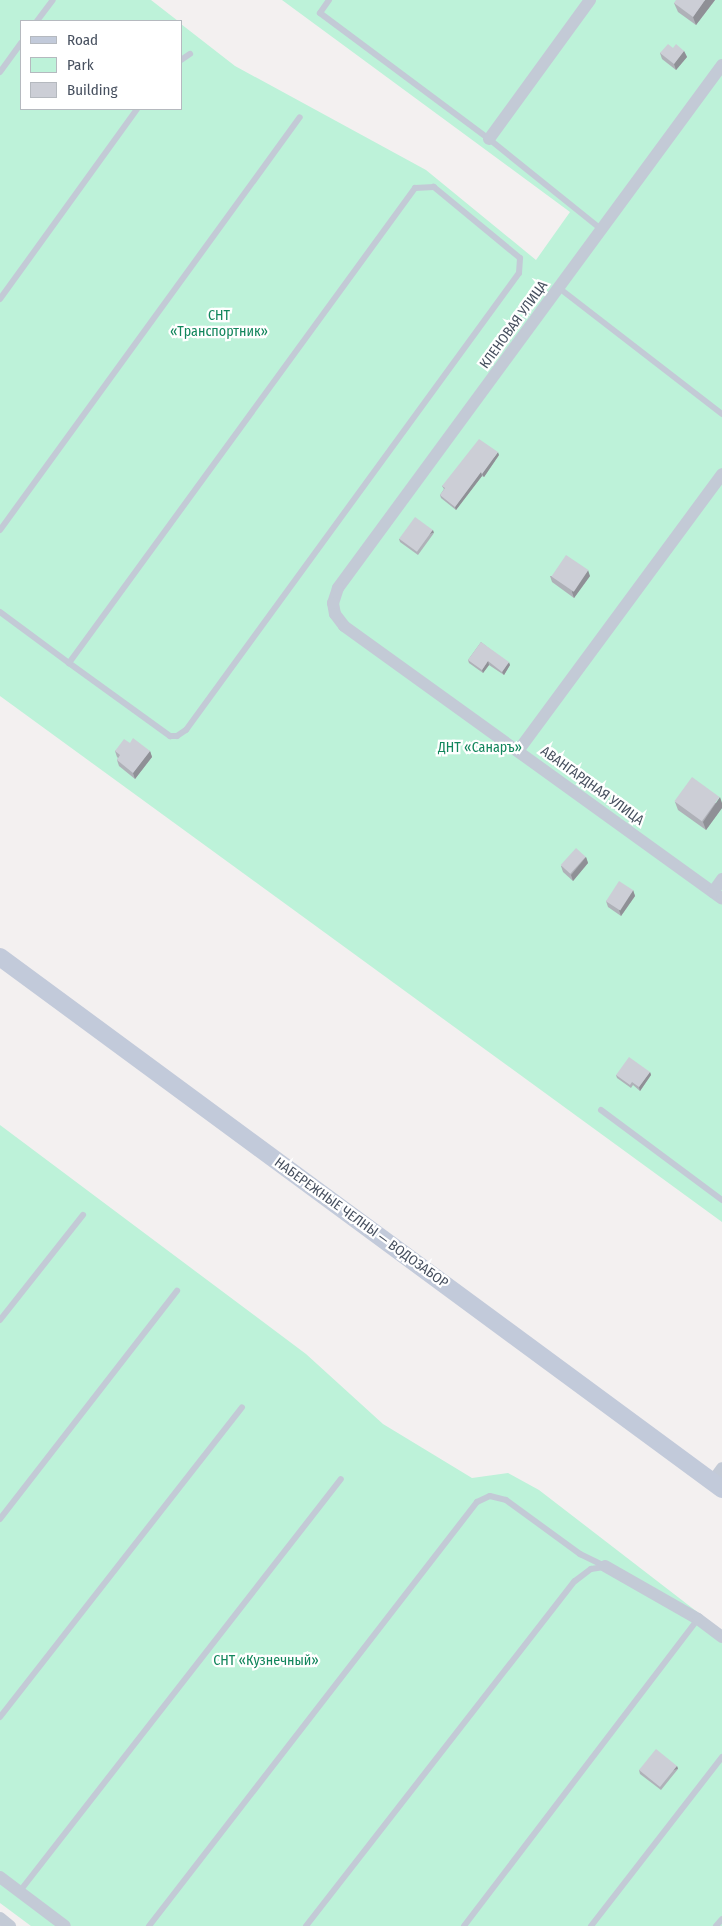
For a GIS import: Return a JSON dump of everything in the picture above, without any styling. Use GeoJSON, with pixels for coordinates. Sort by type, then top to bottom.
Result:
{"type":"FeatureCollection","features":[{"type":"Feature","properties":{"kind":"main road","name":"НАБЕРЕЖНЫЕ ЧЕЛНЫ — ВОДОЗАБОР"},"geometry":{"type":"LineString","coordinates":[[0,957],[719,1479]]}},
{"type":"Feature","properties":{"kind":"street"},"geometry":{"type":"LineString","coordinates":[[489,139],[590,0]]}},
{"type":"Feature","properties":{"kind":"street","name":"КЛЕНОВАЯ УЛИЦА"},"geometry":{"type":"LineString","coordinates":[[333,603],[338,588],[722,65]]}},
{"type":"Feature","properties":{"kind":"street"},"geometry":{"type":"LineString","coordinates":[[518,751],[722,474]]}},
{"type":"Feature","properties":{"kind":"street","name":"АВАНГАРДНАЯ УЛИЦА"},"geometry":{"type":"LineString","coordinates":[[333,603],[334,614],[344,626],[717,896]]}},
{"type":"Feature","properties":{"kind":"street"},"geometry":{"type":"LineString","coordinates":[[717,896],[722,879]]}},
{"type":"Feature","properties":{"kind":"street"},"geometry":{"type":"LineString","coordinates":[[606,1566],[698,1619],[722,1637]]}},
{"type":"Feature","properties":{"kind":"street"},"geometry":{"type":"LineString","coordinates":[[0,1877],[65,1926]]}},
{"type":"Feature","properties":{"kind":"street"},"geometry":{"type":"LineString","coordinates":[[0,1918],[10,1926]]}},
{"type":"Feature","properties":{"kind":"lane"},"geometry":{"type":"LineString","coordinates":[[38,20],[53,0]]}},
{"type":"Feature","properties":{"kind":"lane"},"geometry":{"type":"LineString","coordinates":[[329,0],[320,13],[489,139],[601,229]]}},
{"type":"Feature","properties":{"kind":"lane"},"geometry":{"type":"LineString","coordinates":[[0,72],[20,44]]}},
{"type":"Feature","properties":{"kind":"lane"},"geometry":{"type":"LineString","coordinates":[[182,59],[190,54]]}},
{"type":"Feature","properties":{"kind":"lane"},"geometry":{"type":"LineString","coordinates":[[0,299],[136,110]]}},
{"type":"Feature","properties":{"kind":"lane"},"geometry":{"type":"LineString","coordinates":[[0,530],[300,117]]}},
{"type":"Feature","properties":{"kind":"lane"},"geometry":{"type":"LineString","coordinates":[[0,612],[69,663],[170,736],[177,736],[186,730],[519,273],[520,258],[434,187],[415,188],[69,663]]}},
{"type":"Feature","properties":{"kind":"lane"},"geometry":{"type":"LineString","coordinates":[[559,288],[722,414]]}},
{"type":"Feature","properties":{"kind":"lane"},"geometry":{"type":"LineString","coordinates":[[601,1110],[722,1200]]}},
{"type":"Feature","properties":{"kind":"lane"},"geometry":{"type":"LineString","coordinates":[[0,1320],[83,1215]]}},
{"type":"Feature","properties":{"kind":"lane"},"geometry":{"type":"LineString","coordinates":[[0,1519],[177,1291]]}},
{"type":"Feature","properties":{"kind":"lane"},"geometry":{"type":"LineString","coordinates":[[0,1717],[242,1407]]}},
{"type":"Feature","properties":{"kind":"lane"},"geometry":{"type":"LineString","coordinates":[[20,1891],[340,1479]]}},
{"type":"Feature","properties":{"kind":"lane"},"geometry":{"type":"LineString","coordinates":[[148,1926],[477,1502],[490,1496],[506,1500],[580,1554],[606,1566]]}},
{"type":"Feature","properties":{"kind":"lane"},"geometry":{"type":"LineString","coordinates":[[306,1926],[575,1581],[591,1569],[606,1566]]}},
{"type":"Feature","properties":{"kind":"lane"},"geometry":{"type":"LineString","coordinates":[[464,1926],[698,1619]]}},
{"type":"Feature","properties":{"kind":"lane"},"geometry":{"type":"LineString","coordinates":[[591,1926],[722,1757]]}},
{"type":"Feature","properties":{"kind":"lane"},"geometry":{"type":"LineString","coordinates":[[716,1926],[722,1919]]}},
{"type":"Feature","properties":{"kind":"green space","name":"ДНТ «Санаръ»"},"geometry":{"type":"Polygon","coordinates":[[[0,0],[151,0],[177,20],[20,20],[20,110],[182,110],[182,25],[235,66],[426,170],[536,260],[570,212],[282,0],[722,0],[722,1222],[0,696],[0,0]]]}},
{"type":"Feature","properties":{"kind":"green space","name":"СНТ «Кузнечный»"},"geometry":{"type":"Polygon","coordinates":[[[0,1125],[306,1354],[383,1424],[472,1478],[508,1473],[539,1490],[722,1631],[722,1926],[31,1926],[0,1903],[0,1125]]]}},
{"type":"Feature","properties":{"kind":"building"},"geometry":{"type":"Polygon","coordinates":[[[676,0],[705,0],[693,17],[674,3],[676,0]]]}},
{"type":"Feature","properties":{"kind":"building"},"geometry":{"type":"Polygon","coordinates":[[[668,44],[673,48],[676,44],[684,51],[674,64],[660,53],[668,44]]]}},
{"type":"Feature","properties":{"kind":"building"},"geometry":{"type":"Polygon","coordinates":[[[479,439],[498,452],[455,507],[440,495],[445,488],[442,486],[479,439]]]}},
{"type":"Feature","properties":{"kind":"building"},"geometry":{"type":"Polygon","coordinates":[[[415,517],[433,530],[417,552],[399,539],[415,517]]]}},
{"type":"Feature","properties":{"kind":"building"},"geometry":{"type":"Polygon","coordinates":[[[566,555],[588,570],[574,592],[551,577],[566,555]]]}},
{"type":"Feature","properties":{"kind":"building"},"geometry":{"type":"Polygon","coordinates":[[[481,642],[509,662],[502,672],[488,661],[482,670],[468,660],[481,642]]]}},
{"type":"Feature","properties":{"kind":"building"},"geometry":{"type":"Polygon","coordinates":[[[133,738],[150,751],[133,773],[117,760],[120,755],[115,751],[124,739],[130,743],[133,738]]]}},
{"type":"Feature","properties":{"kind":"building"},"geometry":{"type":"Polygon","coordinates":[[[692,777],[720,797],[702,821],[674,801],[692,777]]]}},
{"type":"Feature","properties":{"kind":"building"},"geometry":{"type":"Polygon","coordinates":[[[576,848],[586,857],[570,874],[561,865],[576,848]]]}},
{"type":"Feature","properties":{"kind":"building"},"geometry":{"type":"Polygon","coordinates":[[[619,881],[633,890],[620,910],[606,901],[619,881]]]}},
{"type":"Feature","properties":{"kind":"building"},"geometry":{"type":"Polygon","coordinates":[[[629,1057],[650,1072],[639,1087],[632,1082],[630,1085],[616,1075],[629,1057]]]}},
{"type":"Feature","properties":{"kind":"building"},"geometry":{"type":"Polygon","coordinates":[[[656,1749],[677,1766],[660,1787],[639,1770],[656,1749]]]}},
{"type":"Feature","properties":{"kind":"park label","name":"СНТ «Транспортник»"},"geometry":{"type":"Point","coordinates":[219,324]}}]}
